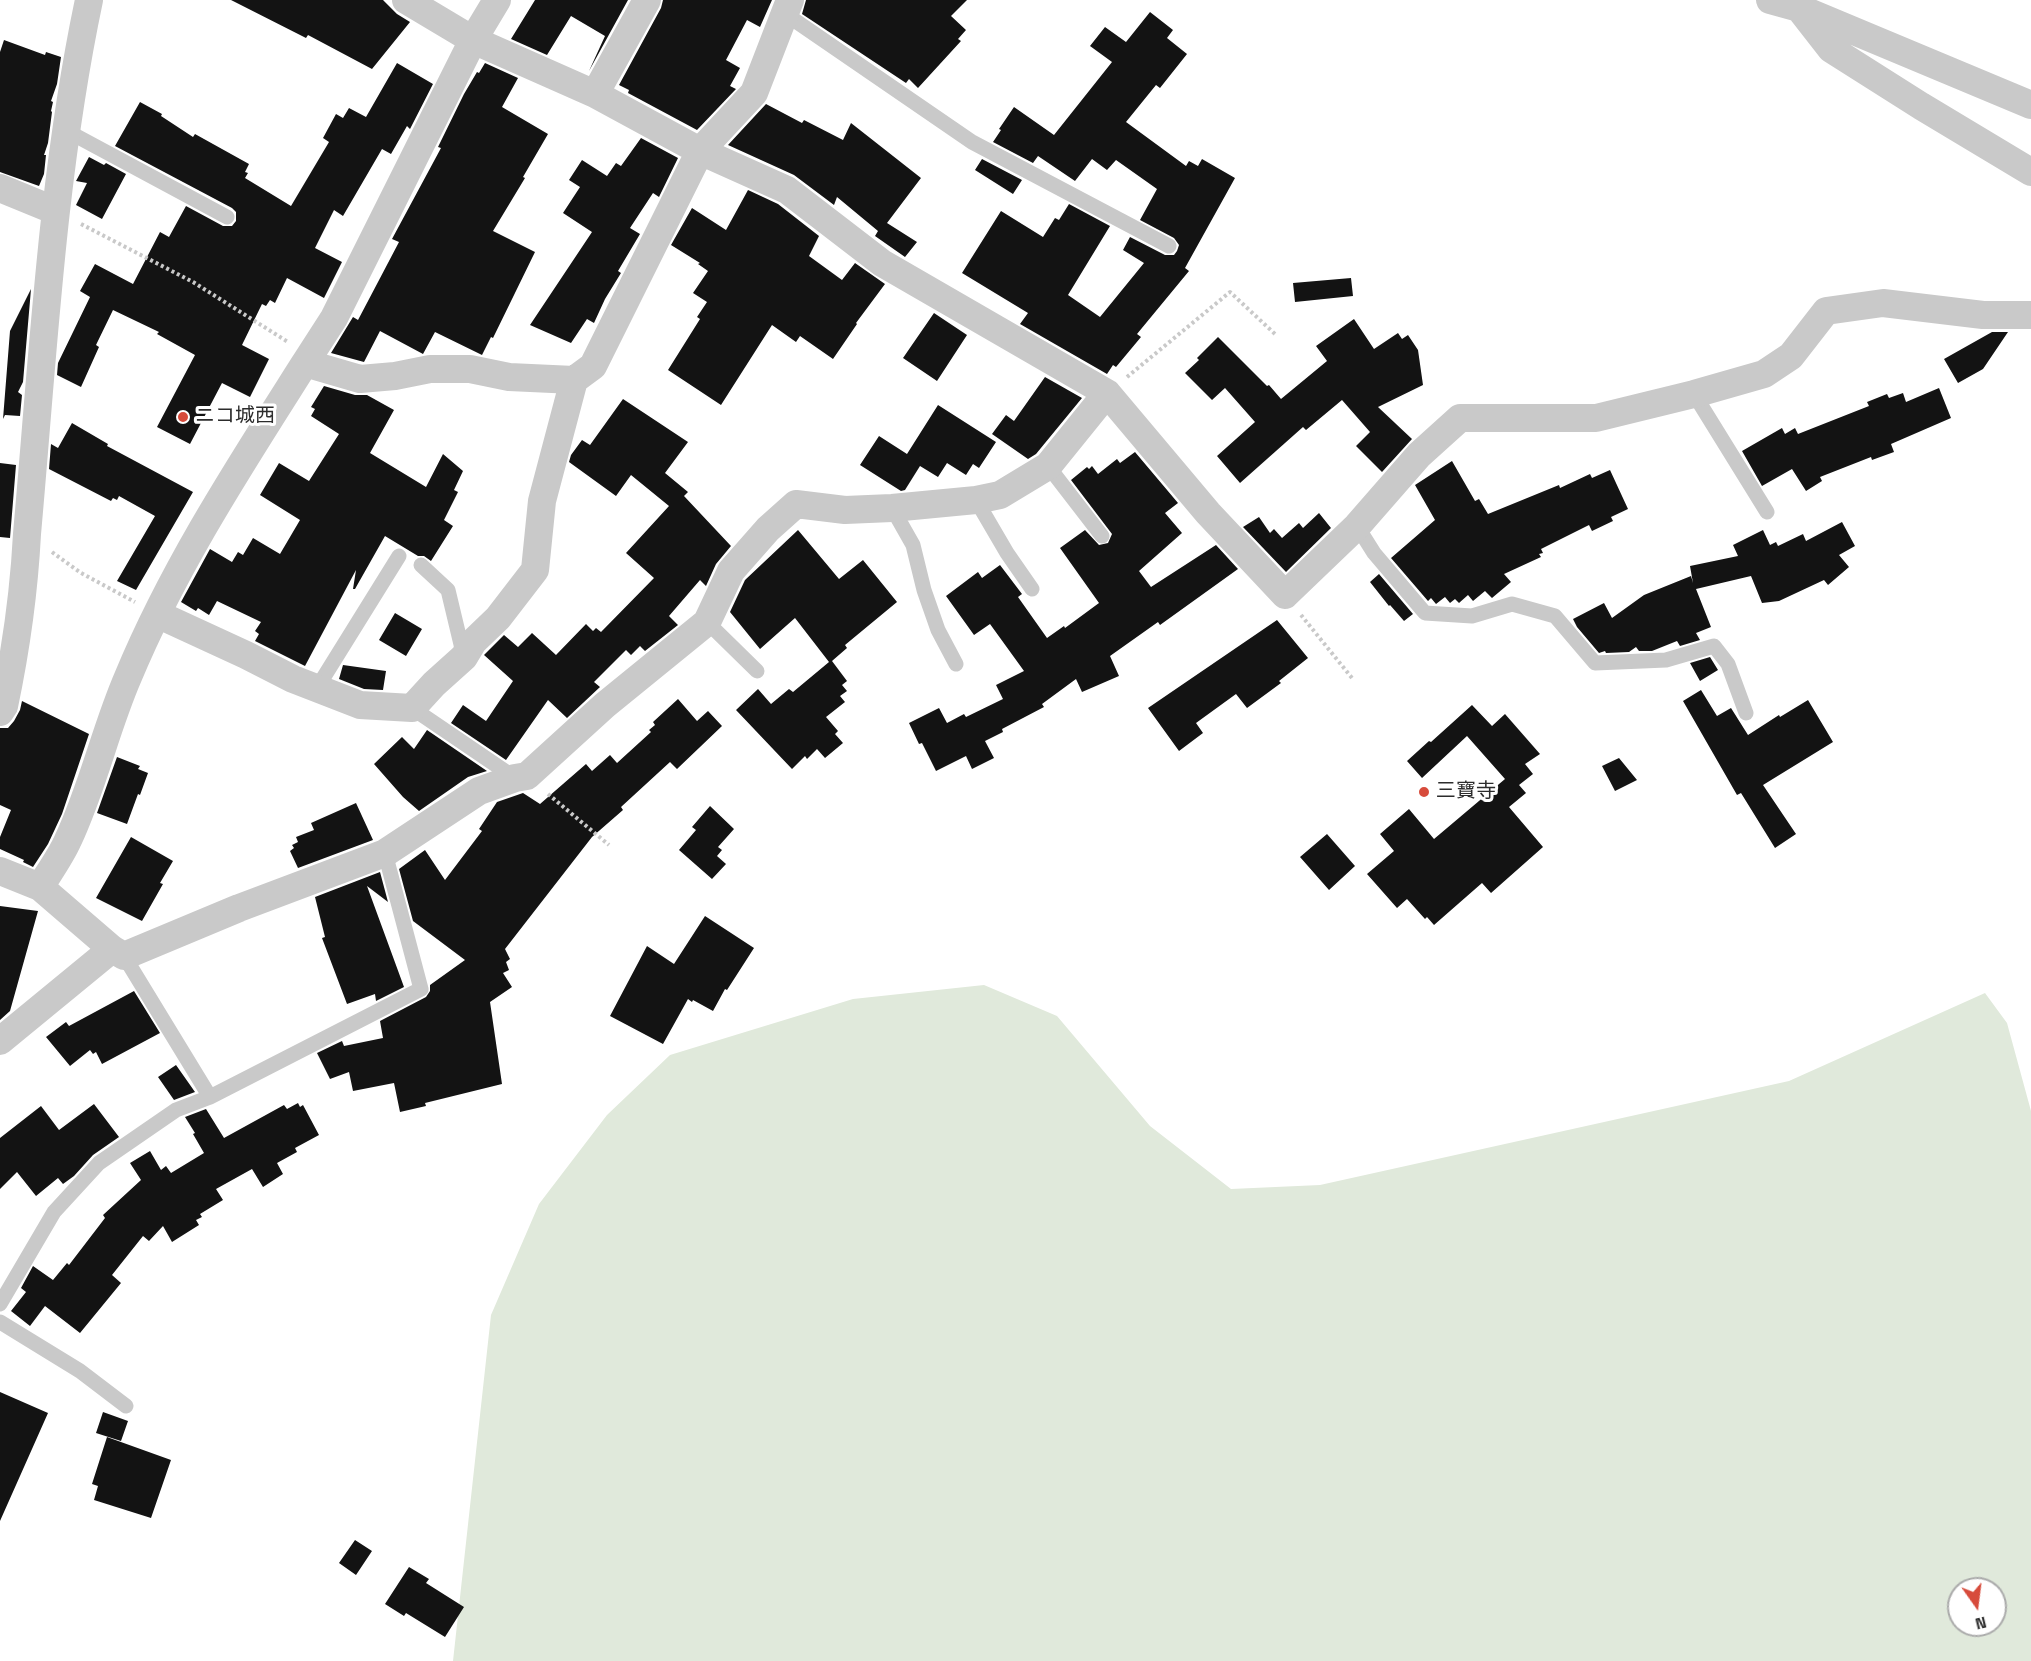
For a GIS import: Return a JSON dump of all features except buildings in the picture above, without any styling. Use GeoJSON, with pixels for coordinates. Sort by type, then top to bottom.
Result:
{"type":"FeatureCollection","features":[{"type":"Feature","properties":{"kind":"street"},"geometry":{"type":"LineString","coordinates":[[0,712],[4,706],[12,665],[24,582],[56,211],[78,51],[89,0]]}},
{"type":"Feature","properties":{"kind":"street"},"geometry":{"type":"LineString","coordinates":[[406,0],[473,40],[595,94],[700,151],[787,190],[882,262],[1107,393],[1208,513],[1285,595],[1357,526],[1419,455],[1460,418],[1596,418],[1695,394],[1764,374],[1791,356],[1826,311],[1883,303],[1983,315],[2031,315]]}},
{"type":"Feature","properties":{"kind":"street"},"geometry":{"type":"LineString","coordinates":[[40,886],[68,840],[85,799],[127,678],[157,614],[242,463],[334,318],[473,40],[497,0]]}},
{"type":"Feature","properties":{"kind":"street"},"geometry":{"type":"LineString","coordinates":[[595,94],[647,0]]}},
{"type":"Feature","properties":{"kind":"street"},"geometry":{"type":"LineString","coordinates":[[1770,0],[1799,8],[2031,105]]}},
{"type":"Feature","properties":{"kind":"street"},"geometry":{"type":"LineString","coordinates":[[157,614],[246,654],[293,680],[360,705],[412,708],[464,657],[473,642],[498,618],[535,570],[542,501],[574,380],[593,366],[700,151],[754,93],[787,7]]}},
{"type":"Feature","properties":{"kind":"street"},"geometry":{"type":"LineString","coordinates":[[1799,8],[1831,49],[2031,172]]}},
{"type":"Feature","properties":{"kind":"street"},"geometry":{"type":"LineString","coordinates":[[0,188],[56,211]]}},
{"type":"Feature","properties":{"kind":"street"},"geometry":{"type":"LineString","coordinates":[[307,359],[360,379],[395,376],[430,369],[470,369],[509,377],[574,380]]}},
{"type":"Feature","properties":{"kind":"street"},"geometry":{"type":"LineString","coordinates":[[0,1041],[118,953],[385,853],[479,790],[521,777],[707,622],[730,571],[768,529],[796,504],[845,510],[892,508],[976,500],[1000,495],[1048,466],[1107,393]]}},
{"type":"Feature","properties":{"kind":"street"},"geometry":{"type":"LineString","coordinates":[[0,871],[40,886],[118,953]]}},
{"type":"Feature","properties":{"kind":"lane"},"geometry":{"type":"LineString","coordinates":[[787,7],[972,142],[1168,246]]}},
{"type":"Feature","properties":{"kind":"lane"},"geometry":{"type":"LineString","coordinates":[[67,131],[227,217]]}},
{"type":"Feature","properties":{"kind":"lane"},"geometry":{"type":"LineString","coordinates":[[1695,394],[1767,512]]}},
{"type":"Feature","properties":{"kind":"lane"},"geometry":{"type":"LineString","coordinates":[[1048,466],[1102,536]]}},
{"type":"Feature","properties":{"kind":"lane"},"geometry":{"type":"LineString","coordinates":[[976,500],[1007,553],[1032,589]]}},
{"type":"Feature","properties":{"kind":"lane"},"geometry":{"type":"LineString","coordinates":[[892,508],[912,545],[938,630],[956,664]]}},
{"type":"Feature","properties":{"kind":"lane"},"geometry":{"type":"LineString","coordinates":[[1357,526],[1374,553],[1425,613],[1472,616],[1512,604],[1555,616],[1595,663],[1666,660],[1714,646],[1728,664],[1746,712]]}},
{"type":"Feature","properties":{"kind":"lane"},"geometry":{"type":"LineString","coordinates":[[317,688],[399,556]]}},
{"type":"Feature","properties":{"kind":"lane"},"geometry":{"type":"LineString","coordinates":[[421,565],[448,590],[464,657]]}},
{"type":"Feature","properties":{"kind":"lane"},"geometry":{"type":"LineString","coordinates":[[707,622],[757,671]]}},
{"type":"Feature","properties":{"kind":"lane"},"geometry":{"type":"LineString","coordinates":[[412,708],[521,777]]}},
{"type":"Feature","properties":{"kind":"lane"},"geometry":{"type":"LineString","coordinates":[[0,1304],[54,1212],[99,1163],[176,1110],[210,1097],[421,989],[385,853]]}},
{"type":"Feature","properties":{"kind":"lane"},"geometry":{"type":"LineString","coordinates":[[118,953],[210,1097]]}},
{"type":"Feature","properties":{"kind":"lane"},"geometry":{"type":"LineString","coordinates":[[0,1322],[80,1371],[126,1406]]}},
{"type":"Feature","properties":{"kind":"path"},"geometry":{"type":"LineString","coordinates":[[56,211],[193,282],[307,359]]}},
{"type":"Feature","properties":{"kind":"path"},"geometry":{"type":"LineString","coordinates":[[1107,393],[1230,292],[1275,333]]}},
{"type":"Feature","properties":{"kind":"path"},"geometry":{"type":"LineString","coordinates":[[27,534],[81,573],[157,614]]}},
{"type":"Feature","properties":{"kind":"path"},"geometry":{"type":"LineString","coordinates":[[1285,595],[1352,678]]}},
{"type":"Feature","properties":{"kind":"path"},"geometry":{"type":"LineString","coordinates":[[521,777],[609,845]]}},
{"type":"Feature","properties":{"kind":"shaded area"},"geometry":{"type":"Polygon","coordinates":[[[984,985],[1057,1016],[1150,1126],[1231,1189],[1320,1185],[1789,1081],[1985,993],[2007,1023],[2031,1111],[2031,1661],[453,1661],[491,1315],[539,1204],[607,1115],[670,1055],[853,999],[984,985]]]}},
{"type":"Feature","properties":{"kind":"place","name":"ニコ城西"},"geometry":{"type":"Point","coordinates":[183,417]}},
{"type":"Feature","properties":{"kind":"place","name":"三寶寺"},"geometry":{"type":"Point","coordinates":[1424,792]}}]}
